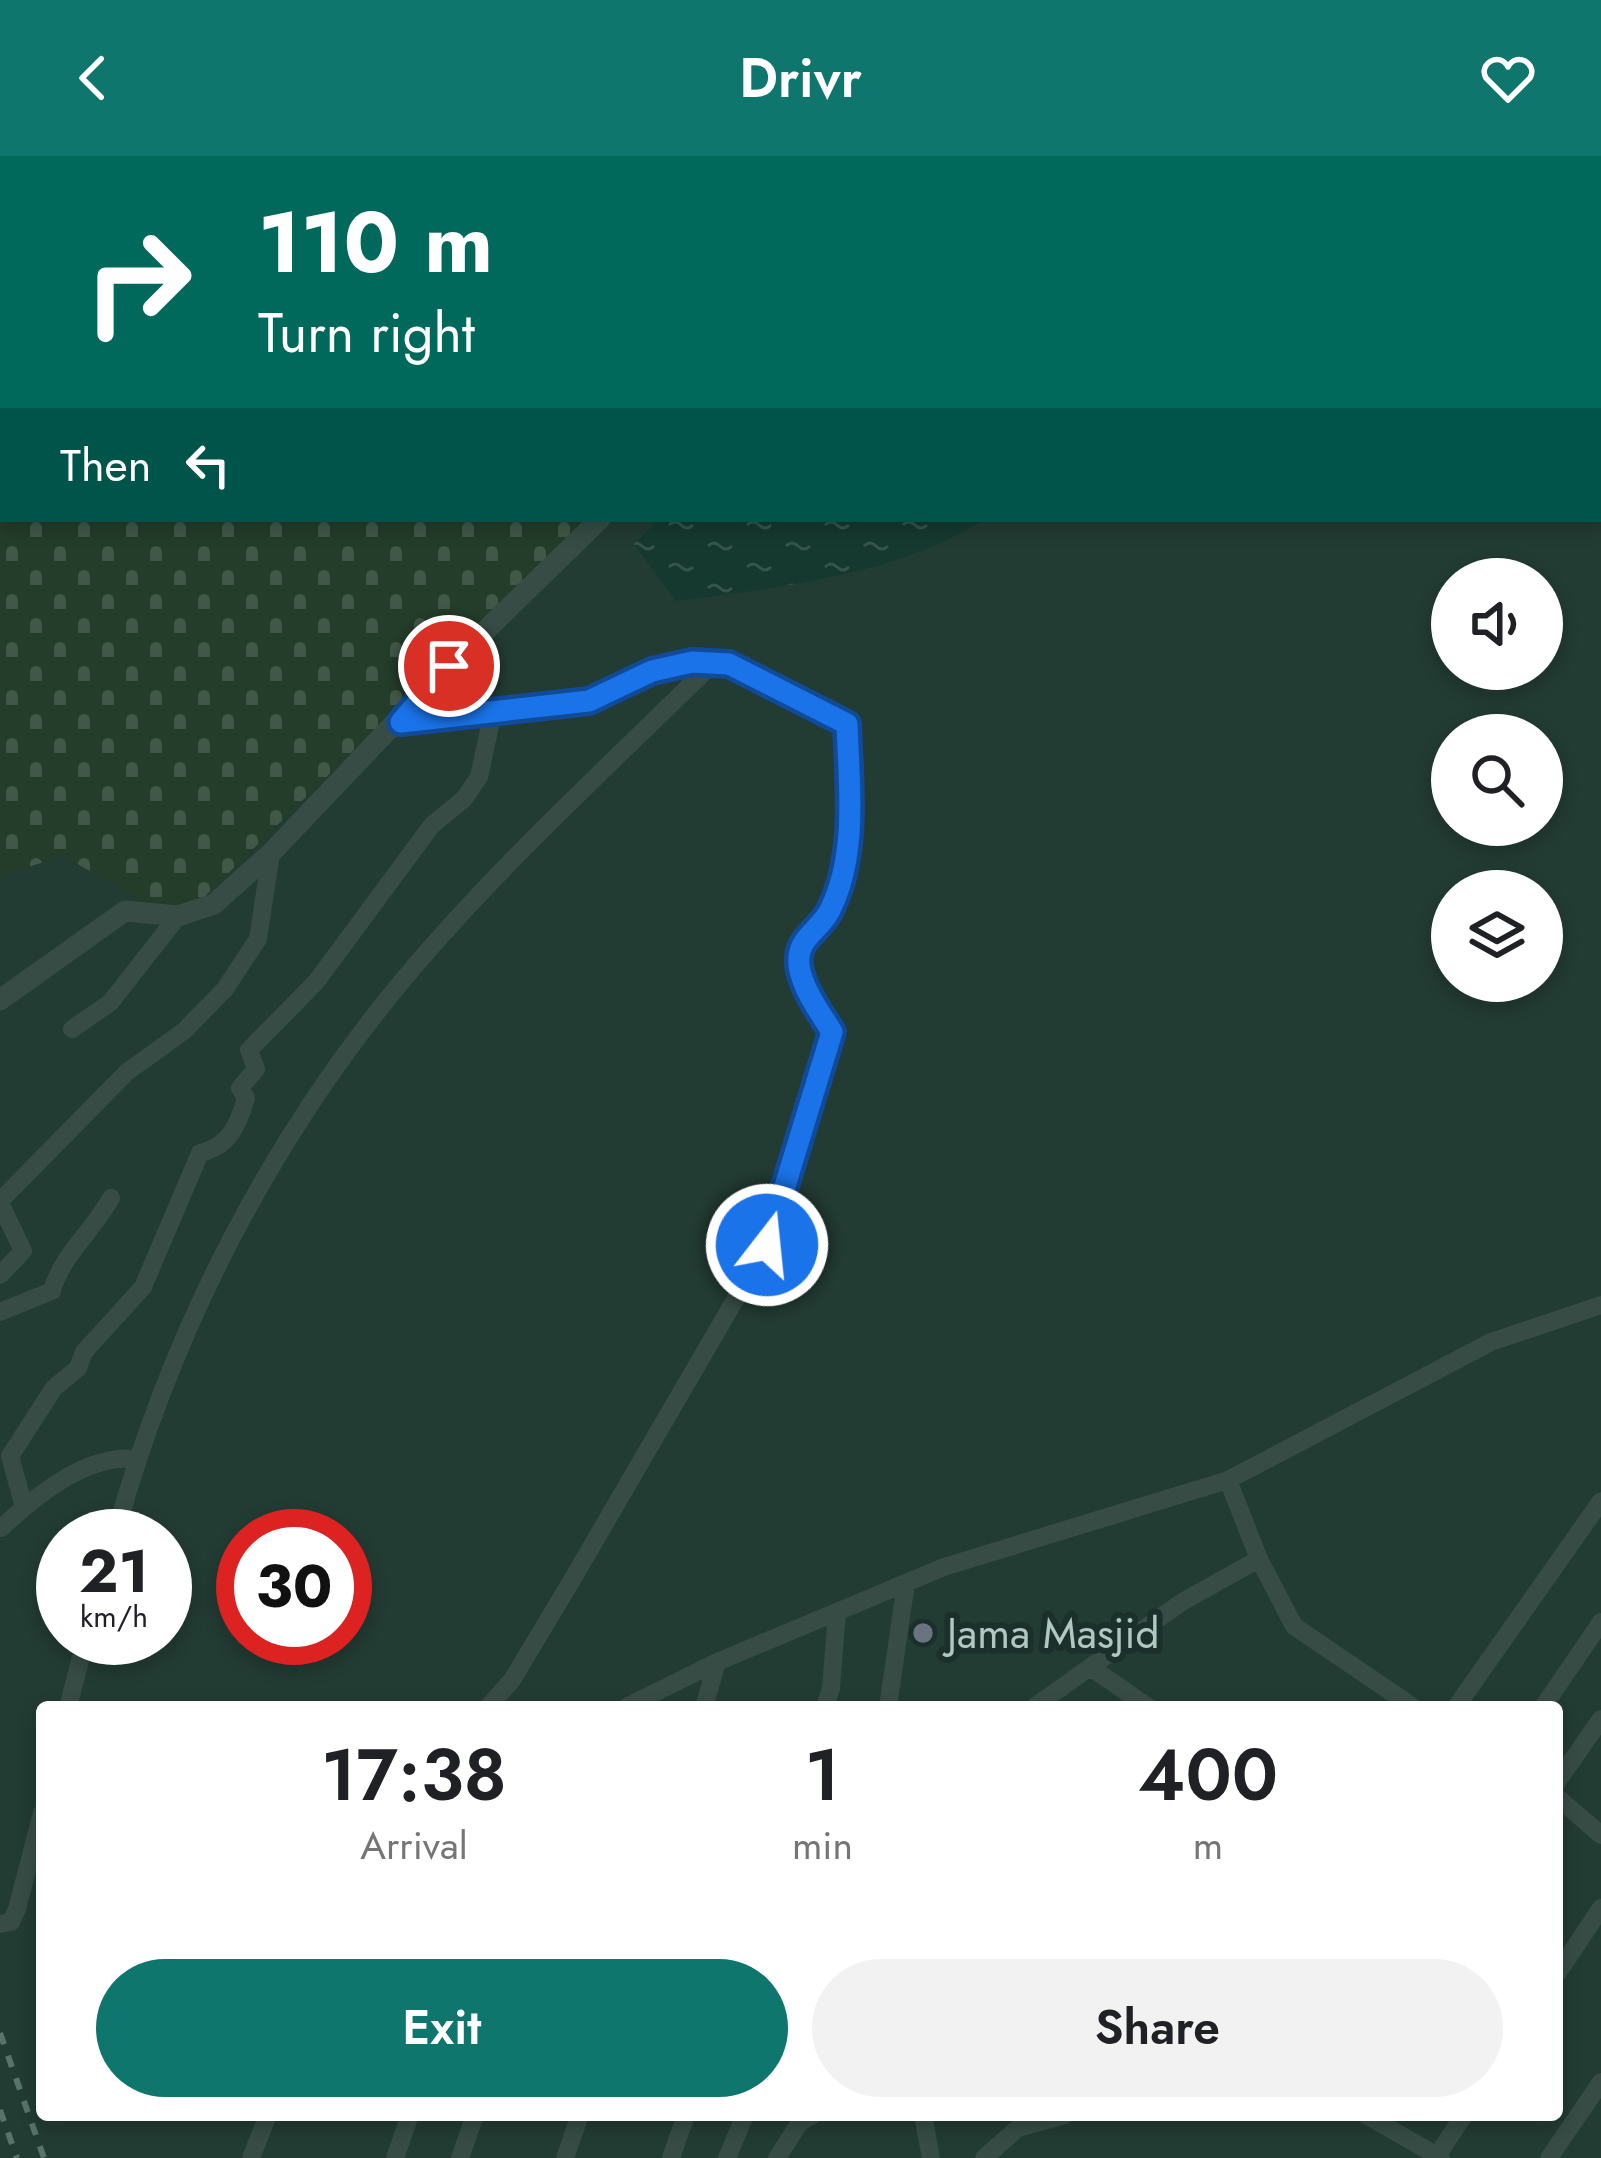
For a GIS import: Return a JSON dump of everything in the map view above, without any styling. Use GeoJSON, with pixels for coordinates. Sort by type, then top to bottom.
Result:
{"type":"FeatureCollection","features":[{"type":"Feature","properties":{"kind":"street"},"geometry":{"type":"LineString","coordinates":[[0,1000],[125,911],[178,916],[214,904],[271,853],[401,722],[449,666],[597,522]]}},
{"type":"Feature","properties":{"kind":"street"},"geometry":{"type":"LineString","coordinates":[[401,722],[589,701],[652,671],[713,663],[729,664],[847,724],[850,813],[844,869],[830,911],[802,939],[799,964],[832,1032],[767,1245],[512,1680],[493,1701]]}},
{"type":"Feature","properties":{"kind":"street"},"geometry":{"type":"LineString","coordinates":[[122,1509],[176,1350],[266,1180],[336,1068],[412,970],[509,862],[713,663]]}},
{"type":"Feature","properties":{"kind":"street"},"geometry":{"type":"LineString","coordinates":[[24,1508],[10,1456],[54,1388],[78,1368],[84,1352],[143,1287],[200,1153],[215,1150],[238,1124],[246,1098],[240,1088],[256,1069],[249,1050],[316,982],[397,867],[479,777],[493,712]]}},
{"type":"Feature","properties":{"kind":"street"},"geometry":{"type":"LineString","coordinates":[[0,1275],[22,1251],[0,1202],[127,1072],[184,1031],[225,989],[258,939],[271,853]]}},
{"type":"Feature","properties":{"kind":"street"},"geometry":{"type":"LineString","coordinates":[[72,1029],[110,1004],[178,916]]}},
{"type":"Feature","properties":{"kind":"street"},"geometry":{"type":"LineString","coordinates":[[0,1312],[52,1291],[58,1268],[98,1222],[111,1198]]}},
{"type":"Feature","properties":{"kind":"street"},"geometry":{"type":"LineString","coordinates":[[638,1701],[717,1662],[906,1583],[1228,1480],[1491,1342],[1601,1305]]}},
{"type":"Feature","properties":{"kind":"street"},"geometry":{"type":"LineString","coordinates":[[1,1528],[60,1481],[117,1457],[136,1459]]}},
{"type":"Feature","properties":{"kind":"street"},"geometry":{"type":"LineString","coordinates":[[1228,1480],[1259,1558],[1294,1626],[1391,1701]]}},
{"type":"Feature","properties":{"kind":"street"},"geometry":{"type":"LineString","coordinates":[[1460,1701],[1601,1501]]}},
{"type":"Feature","properties":{"kind":"street"},"geometry":{"type":"LineString","coordinates":[[1043,1701],[1182,1602],[1259,1558]]}},
{"type":"Feature","properties":{"kind":"street"},"geometry":{"type":"LineString","coordinates":[[889,1701],[906,1583]]}},
{"type":"Feature","properties":{"kind":"street"},"geometry":{"type":"LineString","coordinates":[[827,1701],[837,1612]]}},
{"type":"Feature","properties":{"kind":"street"},"geometry":{"type":"LineString","coordinates":[[1547,1701],[1601,1622]]}},
{"type":"Feature","properties":{"kind":"street"},"geometry":{"type":"LineString","coordinates":[[706,1701],[717,1662]]}},
{"type":"Feature","properties":{"kind":"street"},"geometry":{"type":"LineString","coordinates":[[70,1701],[79,1665]]}},
{"type":"Feature","properties":{"kind":"street"},"geometry":{"type":"LineString","coordinates":[[1093,1669],[1139,1701]]}},
{"type":"Feature","properties":{"kind":"street"},"geometry":{"type":"LineString","coordinates":[[1563,1773],[1601,1719]]}},
{"type":"Feature","properties":{"kind":"street"},"geometry":{"type":"LineString","coordinates":[[1563,1802],[1601,1835]]}},
{"type":"Feature","properties":{"kind":"street"},"geometry":{"type":"LineString","coordinates":[[0,1924],[11,1922],[36,1835]]}},
{"type":"Feature","properties":{"kind":"street"},"geometry":{"type":"LineString","coordinates":[[1563,1966],[1601,1908]]}},
{"type":"Feature","properties":{"kind":"street"},"geometry":{"type":"LineString","coordinates":[[1549,2158],[1601,2082]]}},
{"type":"Feature","properties":{"kind":"street"},"geometry":{"type":"LineString","coordinates":[[250,2158],[265,2121]]}},
{"type":"Feature","properties":{"kind":"street"},"geometry":{"type":"LineString","coordinates":[[398,2157],[408,2121]]}},
{"type":"Feature","properties":{"kind":"street"},"geometry":{"type":"LineString","coordinates":[[460,2158],[473,2121]]}},
{"type":"Feature","properties":{"kind":"street"},"geometry":{"type":"LineString","coordinates":[[565,2158],[578,2121]]}},
{"type":"Feature","properties":{"kind":"street"},"geometry":{"type":"LineString","coordinates":[[671,2158],[684,2121]]}},
{"type":"Feature","properties":{"kind":"street"},"geometry":{"type":"LineString","coordinates":[[727,2158],[742,2121]]}},
{"type":"Feature","properties":{"kind":"street"},"geometry":{"type":"LineString","coordinates":[[776,2158],[802,2121]]}},
{"type":"Feature","properties":{"kind":"street"},"geometry":{"type":"LineString","coordinates":[[924,2121],[931,2158]]}},
{"type":"Feature","properties":{"kind":"street"},"geometry":{"type":"LineString","coordinates":[[984,2158],[1018,2128],[1044,2121]]}},
{"type":"Feature","properties":{"kind":"street"},"geometry":{"type":"LineString","coordinates":[[1376,2121],[1439,2157],[1457,2121]]}},
{"type":"Feature","properties":{"kind":"green space"},"geometry":{"type":"Polygon","coordinates":[[[0,522],[586,522],[195,906],[147,903],[63,856],[0,876],[0,522]]]}},
{"type":"Feature","properties":{"kind":"water"},"geometry":{"type":"Polygon","coordinates":[[[657,522],[980,522],[914,554],[876,566],[795,584],[676,601],[634,544],[657,522]]]}},
{"type":"Feature","properties":{"kind":"railway"},"geometry":{"type":"LineString","coordinates":[[0,2033],[44,2158]]}},
{"type":"Feature","properties":{"kind":"railway"},"geometry":{"type":"LineString","coordinates":[[0,2110],[17,2158]]}},
{"type":"Feature","properties":{"kind":"place","name":"Jama Masjid"},"geometry":{"type":"Point","coordinates":[923,1633]}},
{"type":"Feature","properties":{"kind":"route"},"geometry":{"type":"LineString","coordinates":[[449,666],[401,722],[589,701],[652,671],[692,662],[729,664],[847,724],[850,813],[844,869],[830,911],[802,939],[799,964],[808,994],[832,1032],[767,1245]]}}]}
